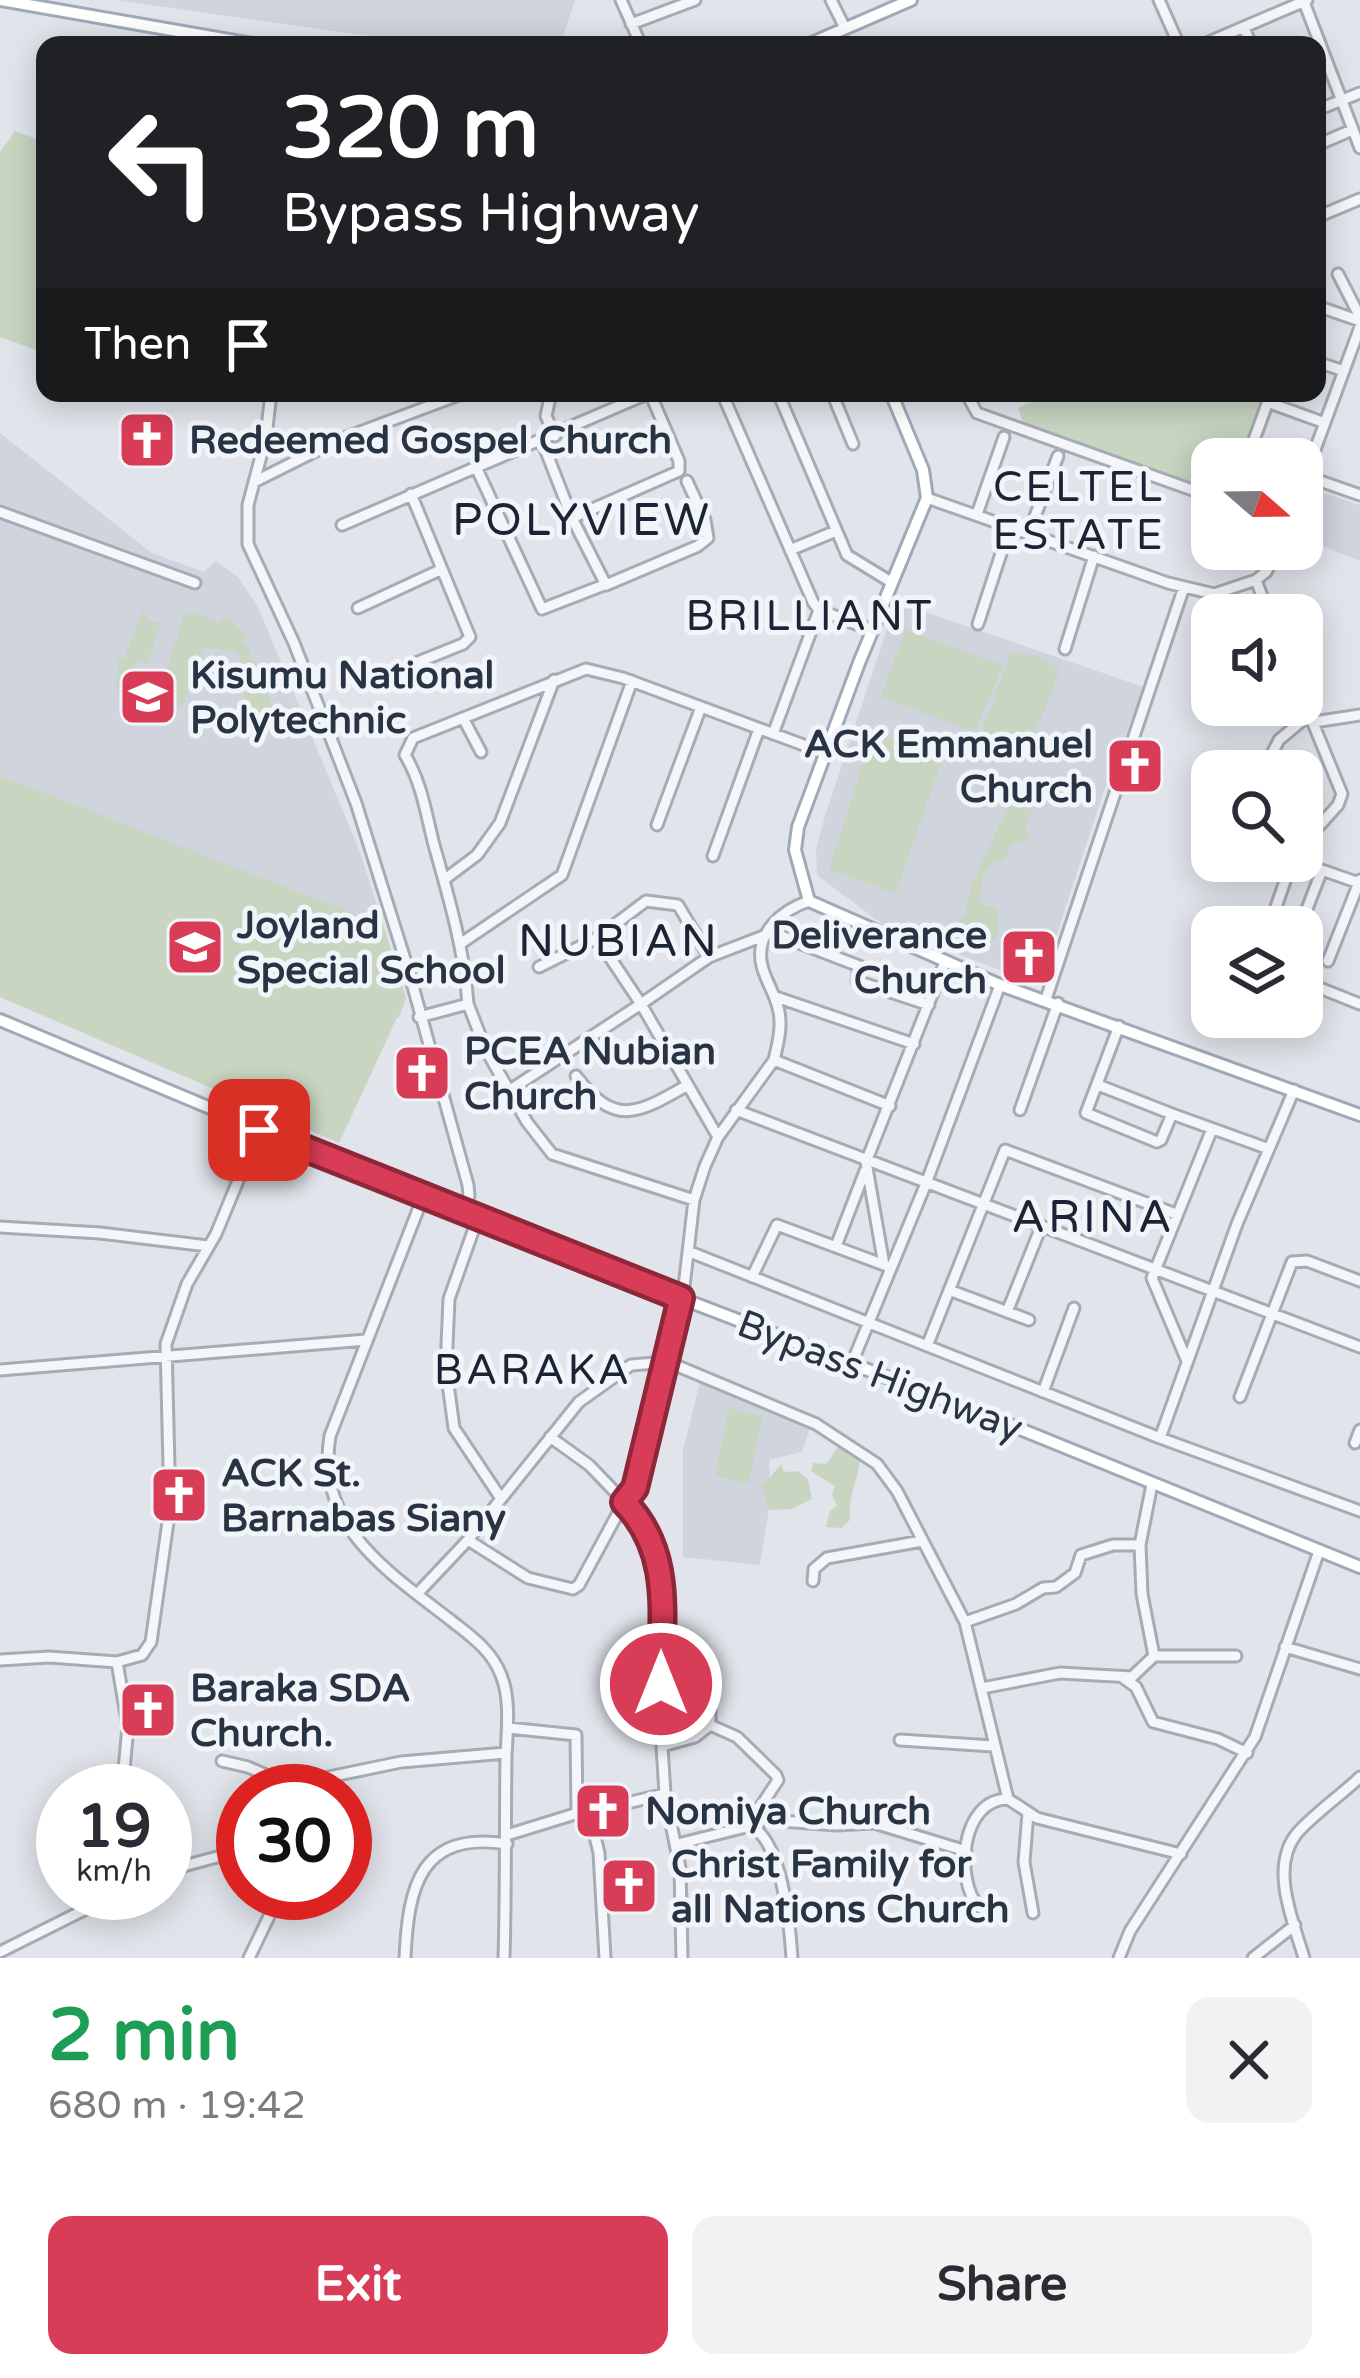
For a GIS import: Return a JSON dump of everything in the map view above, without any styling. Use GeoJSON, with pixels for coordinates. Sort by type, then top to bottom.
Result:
{"type":"FeatureCollection","features":[{"type":"Feature","properties":{"kind":"main road"},"geometry":{"type":"LineString","coordinates":[[0,0],[206,36]]}},
{"type":"Feature","properties":{"kind":"main road"},"geometry":{"type":"LineString","coordinates":[[827,36],[911,0]]}},
{"type":"Feature","properties":{"kind":"main road"},"geometry":{"type":"LineString","coordinates":[[897,402],[923,470],[927,498],[796,836],[795,850],[809,901],[1000,985],[1360,1115]]}},
{"type":"Feature","properties":{"kind":"main road","name":"Bypass Highway"},"geometry":{"type":"LineString","coordinates":[[0,1019],[477,1220],[852,1363],[1360,1567]]}},
{"type":"Feature","properties":{"kind":"street"},"geometry":{"type":"LineString","coordinates":[[621,0],[636,36]]}},
{"type":"Feature","properties":{"kind":"street"},"geometry":{"type":"LineString","coordinates":[[631,25],[695,0]]}},
{"type":"Feature","properties":{"kind":"street"},"geometry":{"type":"LineString","coordinates":[[831,0],[845,28]]}},
{"type":"Feature","properties":{"kind":"street"},"geometry":{"type":"LineString","coordinates":[[1159,0],[1175,36]]}},
{"type":"Feature","properties":{"kind":"street"},"geometry":{"type":"LineString","coordinates":[[1223,36],[1305,1],[1317,36]]}},
{"type":"Feature","properties":{"kind":"street"},"geometry":{"type":"LineString","coordinates":[[1244,27],[1248,36]]}},
{"type":"Feature","properties":{"kind":"street"},"geometry":{"type":"LineString","coordinates":[[1326,62],[1360,148]]}},
{"type":"Feature","properties":{"kind":"street"},"geometry":{"type":"LineString","coordinates":[[1326,106],[1360,93]]}},
{"type":"Feature","properties":{"kind":"street"},"geometry":{"type":"LineString","coordinates":[[1326,141],[1352,130]]}},
{"type":"Feature","properties":{"kind":"street"},"geometry":{"type":"LineString","coordinates":[[1326,213],[1360,199]]}},
{"type":"Feature","properties":{"kind":"street"},"geometry":{"type":"LineString","coordinates":[[1319,438],[1360,322],[1338,274]]}},
{"type":"Feature","properties":{"kind":"street"},"geometry":{"type":"LineString","coordinates":[[1326,309],[1360,322]]}},
{"type":"Feature","properties":{"kind":"street"},"geometry":{"type":"LineString","coordinates":[[1326,365],[1344,371]]}},
{"type":"Feature","properties":{"kind":"street"},"geometry":{"type":"LineString","coordinates":[[270,402],[245,520],[248,544],[294,643],[356,803],[468,1185],[462,1213]]}},
{"type":"Feature","properties":{"kind":"street"},"geometry":{"type":"LineString","coordinates":[[253,483],[336,441],[440,402]]}},
{"type":"Feature","properties":{"kind":"street"},"geometry":{"type":"LineString","coordinates":[[548,402],[546,416],[555,436]]}},
{"type":"Feature","properties":{"kind":"street"},"geometry":{"type":"LineString","coordinates":[[342,525],[629,402]]}},
{"type":"Feature","properties":{"kind":"street"},"geometry":{"type":"LineString","coordinates":[[572,518],[679,471],[680,461],[653,402]]}},
{"type":"Feature","properties":{"kind":"street"},"geometry":{"type":"LineString","coordinates":[[726,402],[819,610],[872,630]]}},
{"type":"Feature","properties":{"kind":"street"},"geometry":{"type":"LineString","coordinates":[[782,402],[850,560],[891,581]]}},
{"type":"Feature","properties":{"kind":"street"},"geometry":{"type":"LineString","coordinates":[[836,402],[853,444]]}},
{"type":"Feature","properties":{"kind":"street"},"geometry":{"type":"LineString","coordinates":[[970,402],[976,413],[1191,490]]}},
{"type":"Feature","properties":{"kind":"street"},"geometry":{"type":"LineString","coordinates":[[1254,438],[1267,402]]}},
{"type":"Feature","properties":{"kind":"street"},"geometry":{"type":"LineString","coordinates":[[1279,402],[1324,424]]}},
{"type":"Feature","properties":{"kind":"street"},"geometry":{"type":"LineString","coordinates":[[977,514],[1004,437]]}},
{"type":"Feature","properties":{"kind":"street"},"geometry":{"type":"LineString","coordinates":[[542,441],[604,585]]}},
{"type":"Feature","properties":{"kind":"street"},"geometry":{"type":"LineString","coordinates":[[1029,532],[1058,456]]}},
{"type":"Feature","properties":{"kind":"street"},"geometry":{"type":"LineString","coordinates":[[476,467],[542,609],[678,555],[708,538],[687,481]]}},
{"type":"Feature","properties":{"kind":"street"},"geometry":{"type":"LineString","coordinates":[[1323,485],[1360,495]]}},
{"type":"Feature","properties":{"kind":"street"},"geometry":{"type":"LineString","coordinates":[[388,674],[470,638],[411,494]]}},
{"type":"Feature","properties":{"kind":"street"},"geometry":{"type":"LineString","coordinates":[[927,498],[1184,587],[1224,593],[1267,570]]}},
{"type":"Feature","properties":{"kind":"street"},"geometry":{"type":"LineString","coordinates":[[0,512],[195,583]]}},
{"type":"Feature","properties":{"kind":"street"},"geometry":{"type":"LineString","coordinates":[[978,624],[1010,526]]}},
{"type":"Feature","properties":{"kind":"street"},"geometry":{"type":"LineString","coordinates":[[790,550],[836,531]]}},
{"type":"Feature","properties":{"kind":"street"},"geometry":{"type":"LineString","coordinates":[[1065,649],[1094,556]]}},
{"type":"Feature","properties":{"kind":"street"},"geometry":{"type":"LineString","coordinates":[[358,608],[440,570]]}},
{"type":"Feature","properties":{"kind":"street"},"geometry":{"type":"LineString","coordinates":[[1256,580],[1261,594]]}},
{"type":"Feature","properties":{"kind":"street"},"geometry":{"type":"LineString","coordinates":[[1020,1110],[1184,587]]}},
{"type":"Feature","properties":{"kind":"street"},"geometry":{"type":"LineString","coordinates":[[772,734],[819,610]]}},
{"type":"Feature","properties":{"kind":"street"},"geometry":{"type":"LineString","coordinates":[[694,1200],[558,1159],[541,1143],[482,1043],[468,1004],[445,879],[405,748],[413,739],[586,669],[632,681],[825,753]]}},
{"type":"Feature","properties":{"kind":"street"},"geometry":{"type":"LineString","coordinates":[[445,879],[477,854],[500,823],[554,680]]}},
{"type":"Feature","properties":{"kind":"street"},"geometry":{"type":"LineString","coordinates":[[460,944],[562,875],[632,681]]}},
{"type":"Feature","properties":{"kind":"street"},"geometry":{"type":"LineString","coordinates":[[658,825],[701,707]]}},
{"type":"Feature","properties":{"kind":"street"},"geometry":{"type":"LineString","coordinates":[[1323,717],[1360,715]]}},
{"type":"Feature","properties":{"kind":"street"},"geometry":{"type":"LineString","coordinates":[[464,718],[481,752]]}},
{"type":"Feature","properties":{"kind":"street"},"geometry":{"type":"LineString","coordinates":[[1275,750],[1300,726]]}},
{"type":"Feature","properties":{"kind":"street"},"geometry":{"type":"LineString","coordinates":[[1315,726],[1339,780],[1342,799],[1323,820]]}},
{"type":"Feature","properties":{"kind":"street"},"geometry":{"type":"LineString","coordinates":[[713,856],[759,728]]}},
{"type":"Feature","properties":{"kind":"street"},"geometry":{"type":"LineString","coordinates":[[1323,870],[1359,882],[1328,961]]}},
{"type":"Feature","properties":{"kind":"street"},"geometry":{"type":"LineString","coordinates":[[539,967],[597,938],[646,901],[678,905],[710,957]]}},
{"type":"Feature","properties":{"kind":"street"},"geometry":{"type":"LineString","coordinates":[[468,1540],[528,1578],[572,1589],[580,1585],[635,1488],[652,1405],[668,1362],[690,1252],[694,1200],[718,1137],[774,1060],[781,1031],[776,997],[761,955],[767,933],[776,918],[809,901]]}},
{"type":"Feature","properties":{"kind":"street"},"geometry":{"type":"LineString","coordinates":[[510,1090],[710,957],[767,933],[859,966],[856,981],[929,1005]]}},
{"type":"Feature","properties":{"kind":"street"},"geometry":{"type":"LineString","coordinates":[[597,938],[718,1137]]}},
{"type":"Feature","properties":{"kind":"street"},"geometry":{"type":"LineString","coordinates":[[836,1246],[945,962]]}},
{"type":"Feature","properties":{"kind":"street"},"geometry":{"type":"LineString","coordinates":[[852,1363],[1000,985]]}},
{"type":"Feature","properties":{"kind":"street"},"geometry":{"type":"LineString","coordinates":[[1323,989],[1360,1004]]}},
{"type":"Feature","properties":{"kind":"street"},"geometry":{"type":"LineString","coordinates":[[776,997],[914,1044]]}},
{"type":"Feature","properties":{"kind":"street"},"geometry":{"type":"LineString","coordinates":[[419,1017],[468,1004]]}},
{"type":"Feature","properties":{"kind":"street"},"geometry":{"type":"LineString","coordinates":[[1118,1026],[1087,1110],[1089,1116],[1156,1142],[1163,1138],[1172,1114]]}},
{"type":"Feature","properties":{"kind":"street"},"geometry":{"type":"LineString","coordinates":[[774,1060],[890,1106]]}},
{"type":"Feature","properties":{"kind":"street"},"geometry":{"type":"LineString","coordinates":[[576,1076],[595,1099],[624,1112],[646,1108],[686,1086]]}},
{"type":"Feature","properties":{"kind":"street"},"geometry":{"type":"LineString","coordinates":[[1098,1085],[1269,1149]]}},
{"type":"Feature","properties":{"kind":"street"},"geometry":{"type":"LineString","coordinates":[[1160,1438],[1211,1292],[1294,1090]]}},
{"type":"Feature","properties":{"kind":"street"},"geometry":{"type":"LineString","coordinates":[[736,1110],[1360,1347]]}},
{"type":"Feature","properties":{"kind":"street"},"geometry":{"type":"LineString","coordinates":[[1187,1361],[1154,1288],[1154,1270],[1211,1129]]}},
{"type":"Feature","properties":{"kind":"street"},"geometry":{"type":"LineString","coordinates":[[0,1660],[49,1657],[117,1662],[142,1655],[151,1642],[170,1508],[166,1355],[175,1314],[240,1182],[259,1130]]}},
{"type":"Feature","properties":{"kind":"street"},"geometry":{"type":"LineString","coordinates":[[927,1346],[1005,1150],[1175,1214]]}},
{"type":"Feature","properties":{"kind":"street"},"geometry":{"type":"LineString","coordinates":[[865,1171],[888,1266]]}},
{"type":"Feature","properties":{"kind":"street"},"geometry":{"type":"LineString","coordinates":[[423,1197],[330,1436],[326,1461],[329,1485],[350,1532],[481,1644],[503,1679],[508,1728],[504,1958]]}},
{"type":"Feature","properties":{"kind":"street"},"geometry":{"type":"LineString","coordinates":[[477,1220],[449,1299],[446,1369],[454,1427],[500,1497]]}},
{"type":"Feature","properties":{"kind":"street"},"geometry":{"type":"LineString","coordinates":[[752,1277],[777,1225],[888,1266]]}},
{"type":"Feature","properties":{"kind":"street"},"geometry":{"type":"LineString","coordinates":[[0,1227],[208,1246]]}},
{"type":"Feature","properties":{"kind":"street"},"geometry":{"type":"LineString","coordinates":[[1006,1312],[1041,1227]]}},
{"type":"Feature","properties":{"kind":"street"},"geometry":{"type":"LineString","coordinates":[[690,1252],[1160,1438],[1360,1511]]}},
{"type":"Feature","properties":{"kind":"street"},"geometry":{"type":"LineString","coordinates":[[1240,1397],[1292,1262],[1307,1261],[1360,1282]]}},
{"type":"Feature","properties":{"kind":"street"},"geometry":{"type":"LineString","coordinates":[[949,1290],[1029,1320]]}},
{"type":"Feature","properties":{"kind":"street"},"geometry":{"type":"LineString","coordinates":[[1043,1392],[1074,1308]]}},
{"type":"Feature","properties":{"kind":"street"},"geometry":{"type":"LineString","coordinates":[[0,1370],[366,1340]]}},
{"type":"Feature","properties":{"kind":"street"},"geometry":{"type":"LineString","coordinates":[[417,1594],[468,1540],[579,1402],[631,1365],[668,1362],[837,1436],[877,1464],[897,1491],[965,1622],[1008,1799]]}},
{"type":"Feature","properties":{"kind":"street"},"geometry":{"type":"LineString","coordinates":[[1355,1443],[1360,1430]]}},
{"type":"Feature","properties":{"kind":"street"},"geometry":{"type":"LineString","coordinates":[[550,1437],[589,1465],[644,1525],[661,1567],[662,1746],[665,1794],[678,1844],[682,1958]]}},
{"type":"Feature","properties":{"kind":"street"},"geometry":{"type":"LineString","coordinates":[[1152,1484],[1140,1545],[1142,1594],[1154,1656]]}},
{"type":"Feature","properties":{"kind":"street"},"geometry":{"type":"LineString","coordinates":[[813,1580],[814,1570],[826,1558],[922,1541]]}},
{"type":"Feature","properties":{"kind":"street"},"geometry":{"type":"LineString","coordinates":[[965,1622],[1068,1580],[1082,1555],[1112,1545],[1140,1545]]}},
{"type":"Feature","properties":{"kind":"street"},"geometry":{"type":"LineString","coordinates":[[1119,1958],[1130,1931],[1247,1753],[1318,1551]]}},
{"type":"Feature","properties":{"kind":"street"},"geometry":{"type":"LineString","coordinates":[[1285,1647],[1360,1669]]}},
{"type":"Feature","properties":{"kind":"street"},"geometry":{"type":"LineString","coordinates":[[982,1688],[1060,1673],[1132,1677],[1154,1656],[1237,1656]]}},
{"type":"Feature","properties":{"kind":"street"},"geometry":{"type":"LineString","coordinates":[[117,1662],[128,1727],[125,1764]]}},
{"type":"Feature","properties":{"kind":"street"},"geometry":{"type":"LineString","coordinates":[[1122,1677],[1136,1688],[1153,1722],[1218,1739],[1247,1753]]}},
{"type":"Feature","properties":{"kind":"street"},"geometry":{"type":"LineString","coordinates":[[661,1684],[709,1693],[710,1724]]}},
{"type":"Feature","properties":{"kind":"street"},"geometry":{"type":"LineString","coordinates":[[662,1746],[695,1737],[710,1724]]}},
{"type":"Feature","properties":{"kind":"street"},"geometry":{"type":"LineString","coordinates":[[710,1724],[737,1737],[778,1778],[761,1807],[766,1820],[837,1826],[874,1823],[966,1851]]}},
{"type":"Feature","properties":{"kind":"street"},"geometry":{"type":"LineString","coordinates":[[508,1728],[576,1736],[577,1814]]}},
{"type":"Feature","properties":{"kind":"street"},"geometry":{"type":"LineString","coordinates":[[900,1740],[993,1746]]}},
{"type":"Feature","properties":{"kind":"street"},"geometry":{"type":"LineString","coordinates":[[372,1769],[401,1762],[506,1754]]}},
{"type":"Feature","properties":{"kind":"street"},"geometry":{"type":"LineString","coordinates":[[222,1761],[238,1764]]}},
{"type":"Feature","properties":{"kind":"street"},"geometry":{"type":"LineString","coordinates":[[1304,1958],[1285,1888],[1294,1836],[1360,1777]]}},
{"type":"Feature","properties":{"kind":"street"},"geometry":{"type":"LineString","coordinates":[[405,1958],[409,1909],[428,1864],[450,1845],[507,1839],[577,1814],[665,1794]]}},
{"type":"Feature","properties":{"kind":"street"},"geometry":{"type":"LineString","coordinates":[[980,1906],[968,1890],[966,1851],[972,1824],[995,1799],[1008,1799],[1028,1813],[1181,1854]]}},
{"type":"Feature","properties":{"kind":"street"},"geometry":{"type":"LineString","coordinates":[[590,1812],[599,1853],[605,1958]]}},
{"type":"Feature","properties":{"kind":"street"},"geometry":{"type":"LineString","coordinates":[[1028,1813],[1024,1862],[1034,1913]]}},
{"type":"Feature","properties":{"kind":"street"},"geometry":{"type":"LineString","coordinates":[[678,1844],[750,1826],[760,1831],[789,1912],[792,1958]]}},
{"type":"Feature","properties":{"kind":"street"},"geometry":{"type":"LineString","coordinates":[[0,1952],[63,1920]]}},
{"type":"Feature","properties":{"kind":"street"},"geometry":{"type":"LineString","coordinates":[[249,1958],[267,1920]]}},
{"type":"Feature","properties":{"kind":"street"},"geometry":{"type":"LineString","coordinates":[[1253,1958],[1295,1925]]}},
{"type":"Feature","properties":{"kind":"shaded area"},"geometry":{"type":"Polygon","coordinates":[[[115,0],[575,0],[563,36],[370,36],[115,0]]]}},
{"type":"Feature","properties":{"kind":"shaded area","name":"Kisumu National Polytechnic"},"geometry":{"type":"Polygon","coordinates":[[[0,433],[152,553],[204,572],[216,561],[238,577],[258,607],[360,852],[406,998],[399,1018],[0,968],[0,433]]]}},
{"type":"Feature","properties":{"kind":"shaded area"},"geometry":{"type":"Polygon","coordinates":[[[1323,493],[1360,505],[1360,561],[1323,546],[1323,493]]]}},
{"type":"Feature","properties":{"kind":"shaded area"},"geometry":{"type":"Polygon","coordinates":[[[896,602],[1144,687],[1040,985],[886,927],[817,875],[816,849],[825,816],[896,602]]]}},
{"type":"Feature","properties":{"kind":"shaded area"},"geometry":{"type":"Polygon","coordinates":[[[701,1378],[811,1424],[802,1452],[769,1460],[771,1497],[760,1565],[683,1557],[683,1450],[701,1378]]]}},
{"type":"Feature","properties":{"kind":"green space"},"geometry":{"type":"Polygon","coordinates":[[[15,131],[36,139],[36,350],[0,337],[0,152],[15,131]]]}},
{"type":"Feature","properties":{"kind":"green space"},"geometry":{"type":"Polygon","coordinates":[[[1032,402],[1277,402],[1263,438],[1191,438],[1191,483],[1024,426],[1018,408],[1032,402]]]}},
{"type":"Feature","properties":{"kind":"green space"},"geometry":{"type":"Polygon","coordinates":[[[143,610],[150,621],[161,623],[147,663],[138,662],[127,689],[116,689],[118,659],[124,658],[143,610]]]}},
{"type":"Feature","properties":{"kind":"green space"},"geometry":{"type":"Polygon","coordinates":[[[185,613],[198,613],[217,623],[227,616],[245,635],[241,643],[247,646],[280,723],[272,728],[265,717],[237,710],[249,685],[237,652],[205,647],[182,707],[155,706],[185,613]]]}},
{"type":"Feature","properties":{"kind":"green space"},"geometry":{"type":"Polygon","coordinates":[[[905,630],[1003,665],[975,732],[881,697],[905,630]]]}},
{"type":"Feature","properties":{"kind":"green space"},"geometry":{"type":"Polygon","coordinates":[[[1011,652],[1036,656],[1058,668],[1020,764],[977,744],[1011,652]]]}},
{"type":"Feature","properties":{"kind":"green space"},"geometry":{"type":"Polygon","coordinates":[[[873,732],[943,756],[896,893],[829,870],[873,732]]]}},
{"type":"Feature","properties":{"kind":"green space","name":"Joyland Special School"},"geometry":{"type":"Polygon","coordinates":[[[0,776],[383,925],[406,998],[339,1143],[0,997],[0,776]]]}},
{"type":"Feature","properties":{"kind":"green space"},"geometry":{"type":"Polygon","coordinates":[[[1021,793],[1032,812],[1025,825],[1029,841],[1012,844],[1003,861],[995,860],[983,875],[979,904],[997,908],[998,936],[986,945],[954,939],[951,934],[966,912],[972,884],[1013,796],[1021,793]]]}},
{"type":"Feature","properties":{"kind":"green space"},"geometry":{"type":"Polygon","coordinates":[[[729,1408],[763,1417],[748,1483],[715,1476],[729,1408]]]}},
{"type":"Feature","properties":{"kind":"green space"},"geometry":{"type":"Polygon","coordinates":[[[839,1446],[860,1454],[850,1520],[841,1528],[826,1527],[830,1511],[837,1506],[832,1495],[835,1486],[811,1471],[813,1463],[826,1464],[839,1446]]]}},
{"type":"Feature","properties":{"kind":"green space"},"geometry":{"type":"Polygon","coordinates":[[[781,1464],[784,1472],[797,1471],[808,1479],[812,1499],[792,1509],[768,1510],[762,1487],[781,1464]]]}},
{"type":"Feature","properties":{"kind":"place","name":"Redeemed Gospel Church"},"geometry":{"type":"Point","coordinates":[147,440]}},
{"type":"Feature","properties":{"kind":"place","name":"Kisumu National Polytechnic"},"geometry":{"type":"Point","coordinates":[148,697]}},
{"type":"Feature","properties":{"kind":"place","name":"ACK Emmanuel Church"},"geometry":{"type":"Point","coordinates":[1135,766]}},
{"type":"Feature","properties":{"kind":"place","name":"Joyland Special School"},"geometry":{"type":"Point","coordinates":[195,947]}},
{"type":"Feature","properties":{"kind":"place","name":"Deliverance Church"},"geometry":{"type":"Point","coordinates":[1029,957]}},
{"type":"Feature","properties":{"kind":"place","name":"PCEA Nubian Church"},"geometry":{"type":"Point","coordinates":[422,1073]}},
{"type":"Feature","properties":{"kind":"place","name":"ACK St. Barnabas Siany"},"geometry":{"type":"Point","coordinates":[179,1495]}},
{"type":"Feature","properties":{"kind":"place","name":"Baraka SDA Church."},"geometry":{"type":"Point","coordinates":[148,1710]}},
{"type":"Feature","properties":{"kind":"place","name":"Nomiya Church"},"geometry":{"type":"Point","coordinates":[603,1811]}},
{"type":"Feature","properties":{"kind":"place","name":"Christ Family for all Nations Church"},"geometry":{"type":"Point","coordinates":[629,1886]}},
{"type":"Feature","properties":{"kind":"district","name":"CELTEL ESTATE"},"geometry":{"type":"Point","coordinates":[1079,511]}},
{"type":"Feature","properties":{"kind":"district","name":"POLYVIEW"},"geometry":{"type":"Point","coordinates":[582,521]}},
{"type":"Feature","properties":{"kind":"district","name":"BRILLIANT"},"geometry":{"type":"Point","coordinates":[810,616]}},
{"type":"Feature","properties":{"kind":"district","name":"NUBIAN"},"geometry":{"type":"Point","coordinates":[619,942]}},
{"type":"Feature","properties":{"kind":"district","name":"ARINA"},"geometry":{"type":"Point","coordinates":[1093,1218]}},
{"type":"Feature","properties":{"kind":"district","name":"BARAKA"},"geometry":{"type":"Point","coordinates":[533,1370]}},
{"type":"Feature","properties":{"kind":"route"},"geometry":{"type":"LineString","coordinates":[[259,1130],[681,1298],[635,1488],[624,1502],[641,1519],[661,1567],[661,1684]]}}]}
